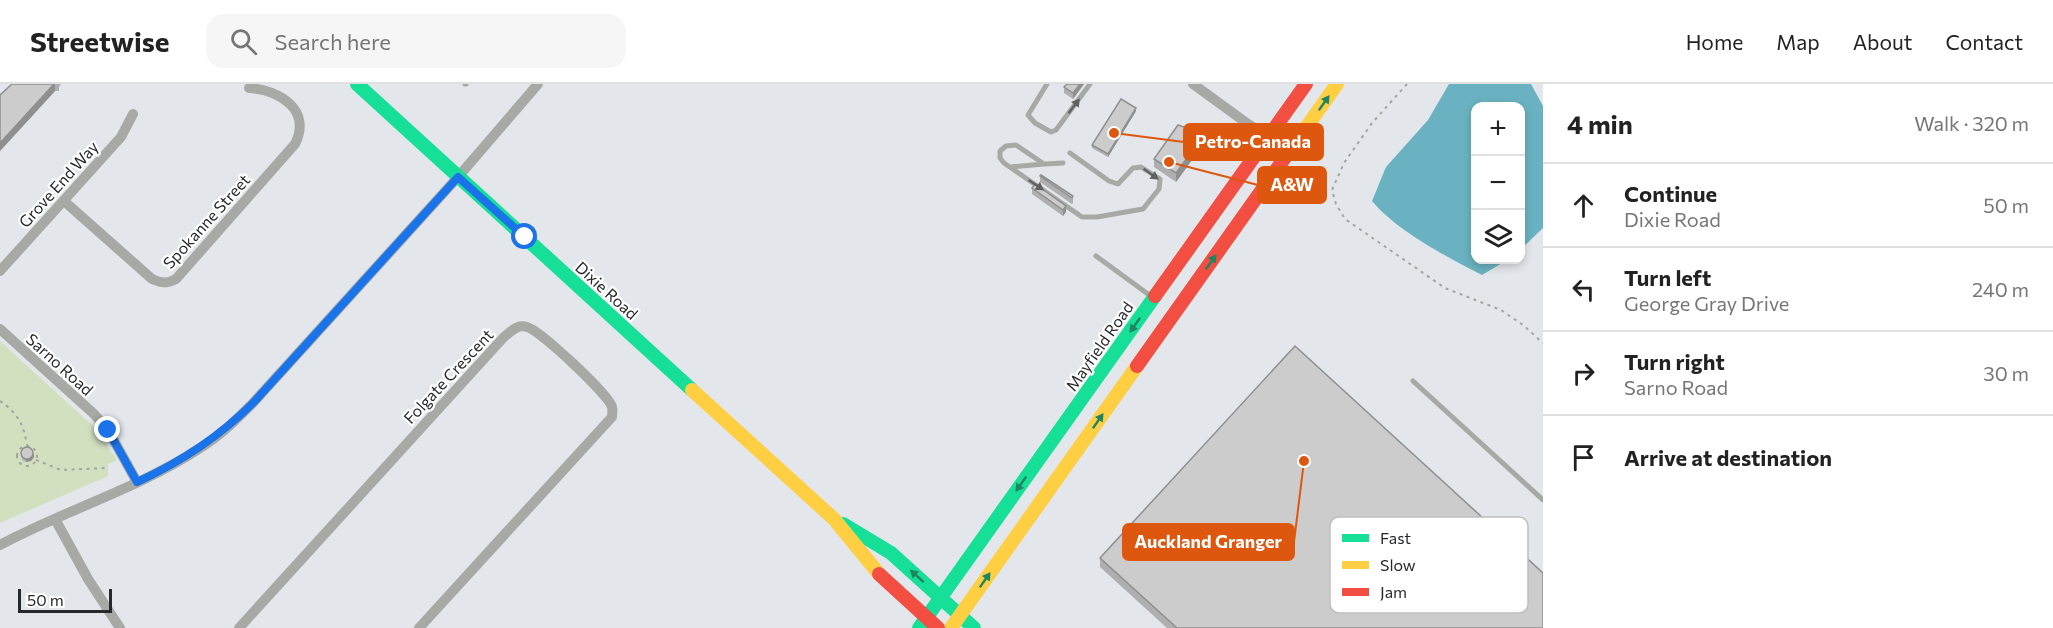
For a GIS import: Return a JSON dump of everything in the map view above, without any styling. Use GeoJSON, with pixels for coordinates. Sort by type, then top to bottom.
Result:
{"type":"FeatureCollection","features":[{"type":"Feature","properties":{"kind":"main road","name":"Dixie Road"},"geometry":{"type":"LineString","coordinates":[[357,84],[834,519],[875,570],[923,623],[938,628]]}},
{"type":"Feature","properties":{"kind":"main road","name":"Mayfield Road"},"geometry":{"type":"LineString","coordinates":[[923,623],[1306,84]]}},
{"type":"Feature","properties":{"kind":"main road"},"geometry":{"type":"LineString","coordinates":[[951,628],[1337,84]]}},
{"type":"Feature","properties":{"kind":"main road","name":"Dixie Road"},"geometry":{"type":"LineString","coordinates":[[834,519],[891,553],[974,628]]}},
{"type":"Feature","properties":{"kind":"street"},"geometry":{"type":"LineString","coordinates":[[0,545],[164,470],[202,448],[232,424],[458,177],[538,84]]}},
{"type":"Feature","properties":{"kind":"street"},"geometry":{"type":"LineString","coordinates":[[1193,84],[1290,149]]}},
{"type":"Feature","properties":{"kind":"street","name":"Spokanne Street"},"geometry":{"type":"LineString","coordinates":[[64,201],[152,279],[169,283],[176,279],[295,144],[300,134],[298,114],[288,102],[270,91],[249,88]]}},
{"type":"Feature","properties":{"kind":"street","name":"Grove End Way"},"geometry":{"type":"LineString","coordinates":[[0,271],[121,137],[133,114]]}},
{"type":"Feature","properties":{"kind":"street","name":"Folgate Crescent"},"geometry":{"type":"LineString","coordinates":[[238,628],[503,338],[515,327],[526,326],[539,333],[603,393],[612,407],[612,417],[419,628]]}},
{"type":"Feature","properties":{"kind":"street","name":"Sarno Road"},"geometry":{"type":"LineString","coordinates":[[0,329],[94,414],[108,430],[137,482]]}},
{"type":"Feature","properties":{"kind":"street"},"geometry":{"type":"LineString","coordinates":[[55,519],[94,588],[120,628]]}},
{"type":"Feature","properties":{"kind":"lane"},"geometry":{"type":"LineString","coordinates":[[1047,84],[1028,115],[1035,123],[1051,132],[1056,130],[1090,84]]}},
{"type":"Feature","properties":{"kind":"lane"},"geometry":{"type":"LineString","coordinates":[[1044,164],[1016,145],[1006,146],[1000,151],[1000,158],[1010,167],[1082,217],[1097,217],[1143,209],[1159,189],[1160,179],[1141,166],[1133,168],[1118,184],[1109,181],[1070,153]]}},
{"type":"Feature","properties":{"kind":"lane"},"geometry":{"type":"LineString","coordinates":[[1010,167],[1063,163]]}},
{"type":"Feature","properties":{"kind":"lane"},"geometry":{"type":"LineString","coordinates":[[1096,256],[1154,298]]}},
{"type":"Feature","properties":{"kind":"lane"},"geometry":{"type":"LineString","coordinates":[[1413,381],[1543,500]]}},
{"type":"Feature","properties":{"kind":"path"},"geometry":{"type":"LineString","coordinates":[[1407,84],[1372,123],[1344,163],[1332,190],[1336,204],[1345,219],[1445,288],[1501,310],[1543,343]]}},
{"type":"Feature","properties":{"kind":"path"},"geometry":{"type":"LineString","coordinates":[[0,401],[12,408],[18,417],[27,446]]}},
{"type":"Feature","properties":{"kind":"path"},"geometry":{"type":"LineString","coordinates":[[23,446],[31,446],[37,452],[36,460],[34,464],[26,466],[17,460],[17,452],[23,446]]}},
{"type":"Feature","properties":{"kind":"path"},"geometry":{"type":"LineString","coordinates":[[36,460],[50,468],[61,470],[107,468]]}},
{"type":"Feature","properties":{"kind":"green space"},"geometry":{"type":"Polygon","coordinates":[[[0,341],[94,427],[117,460],[108,464],[108,476],[0,523],[0,341]]]}},
{"type":"Feature","properties":{"kind":"water"},"geometry":{"type":"Polygon","coordinates":[[[1449,84],[1531,84],[1543,106],[1543,228],[1525,245],[1525,102],[1471,102],[1471,264],[1500,264],[1482,275],[1438,252],[1409,233],[1372,201],[1386,167],[1428,120],[1449,84]]]}},
{"type":"Feature","properties":{"kind":"building"},"geometry":{"type":"Polygon","coordinates":[[[12,84],[54,84],[0,143],[0,95],[12,84]]]}},
{"type":"Feature","properties":{"kind":"building"},"geometry":{"type":"Polygon","coordinates":[[[1067,84],[1080,84],[1073,93],[1064,87],[1067,84]]]}},
{"type":"Feature","properties":{"kind":"building"},"geometry":{"type":"Polygon","coordinates":[[[1121,99],[1136,108],[1108,154],[1092,145],[1121,99]]]}},
{"type":"Feature","properties":{"kind":"building"},"geometry":{"type":"Polygon","coordinates":[[[1178,125],[1190,129],[1188,131],[1200,140],[1176,173],[1154,159],[1178,125]]]}},
{"type":"Feature","properties":{"kind":"building"},"geometry":{"type":"Polygon","coordinates":[[[1040,176],[1073,196],[1072,198],[1040,176]]]}},
{"type":"Feature","properties":{"kind":"building"},"geometry":{"type":"Polygon","coordinates":[[[1035,184],[1066,206],[1063,210],[1032,188],[1035,184]]]}},
{"type":"Feature","properties":{"kind":"building"},"geometry":{"type":"Polygon","coordinates":[[[1295,346],[1482,517],[1330,517],[1330,613],[1528,613],[1528,559],[1543,573],[1543,628],[1177,628],[1100,558],[1295,346]]]}},
{"type":"Feature","properties":{"kind":"building"},"geometry":{"type":"Polygon","coordinates":[[[29,447],[33,453],[29,459],[25,459],[21,451],[29,447]]]}},
{"type":"Feature","properties":{"kind":"traffic: fast"},"geometry":{"type":"LineString","coordinates":[[357,84],[692,390]]}},
{"type":"Feature","properties":{"kind":"traffic: fast"},"geometry":{"type":"LineString","coordinates":[[919,628],[1155,296]]}},
{"type":"Feature","properties":{"kind":"traffic: fast"},"geometry":{"type":"LineString","coordinates":[[843,524],[891,553],[974,628]]}},
{"type":"Feature","properties":{"kind":"traffic: slow"},"geometry":{"type":"LineString","coordinates":[[1291,149],[1337,84]]}},
{"type":"Feature","properties":{"kind":"traffic: slow"},"geometry":{"type":"LineString","coordinates":[[951,628],[1137,366]]}},
{"type":"Feature","properties":{"kind":"traffic: slow"},"geometry":{"type":"LineString","coordinates":[[692,390],[834,519],[879,574]]}},
{"type":"Feature","properties":{"kind":"traffic: jam"},"geometry":{"type":"LineString","coordinates":[[1155,296],[1306,84]]}},
{"type":"Feature","properties":{"kind":"traffic: jam"},"geometry":{"type":"LineString","coordinates":[[1137,366],[1291,149]]}},
{"type":"Feature","properties":{"kind":"traffic: jam"},"geometry":{"type":"LineString","coordinates":[[879,574],[938,628]]}},
{"type":"Feature","properties":{"kind":"place","name":"Petro-Canada"},"geometry":{"type":"Point","coordinates":[1114,133]}},
{"type":"Feature","properties":{"kind":"place","name":"A&W"},"geometry":{"type":"Point","coordinates":[1169,162]}},
{"type":"Feature","properties":{"kind":"place","name":"Auckland Granger"},"geometry":{"type":"Point","coordinates":[1304,461]}},
{"type":"Feature","properties":{"kind":"route"},"geometry":{"type":"LineString","coordinates":[[108,430],[137,482],[164,470],[202,448],[232,424],[253,403],[458,177],[525,237]]}}]}
